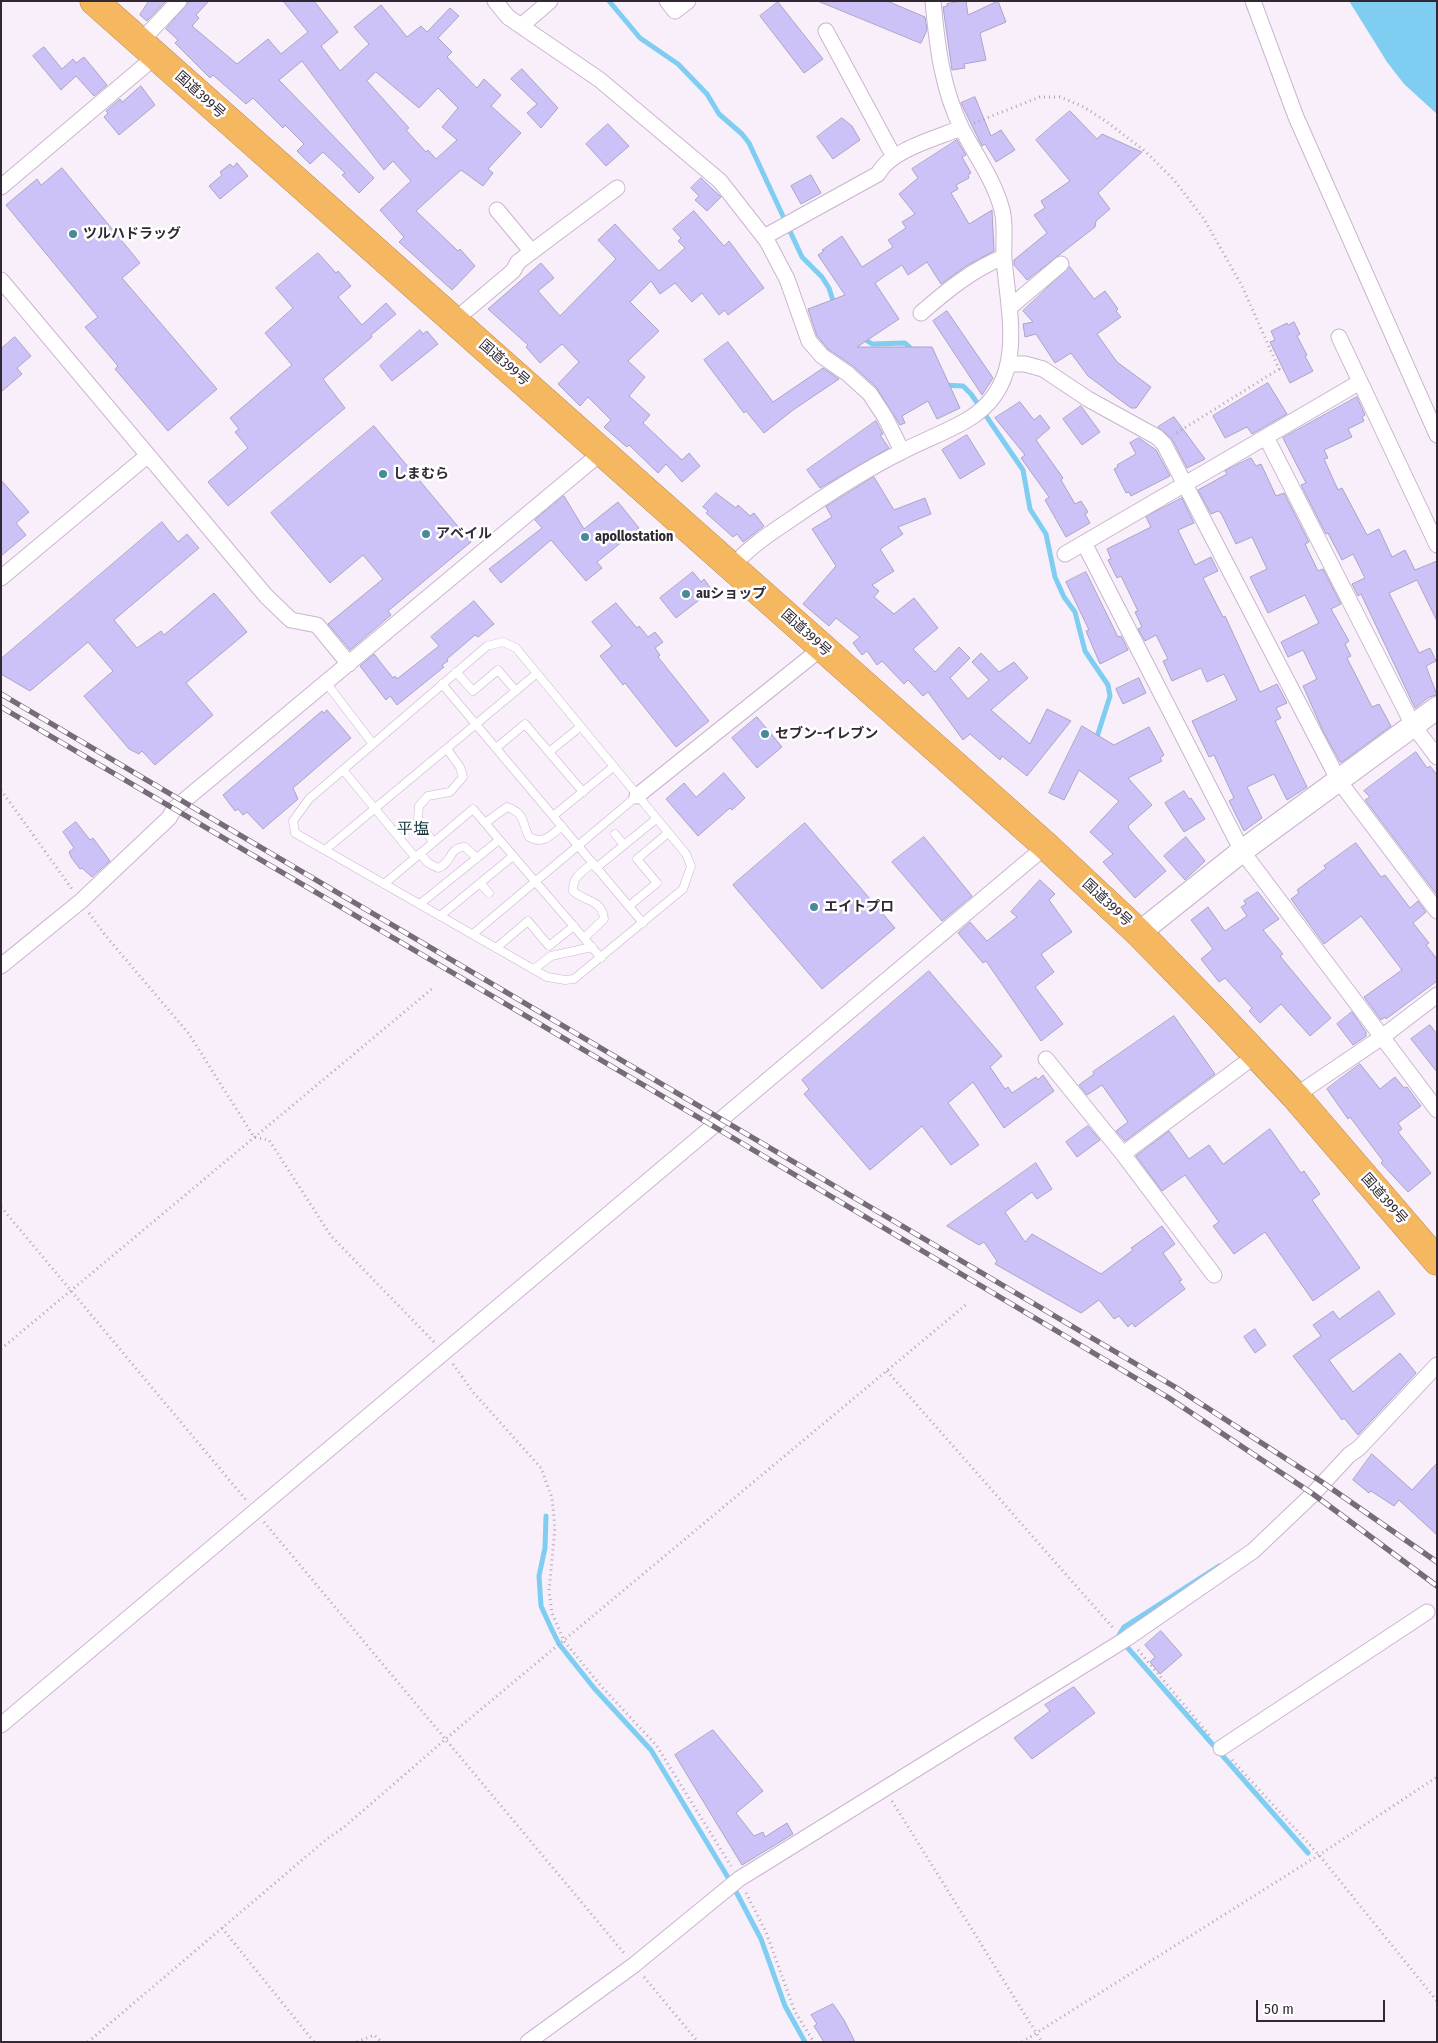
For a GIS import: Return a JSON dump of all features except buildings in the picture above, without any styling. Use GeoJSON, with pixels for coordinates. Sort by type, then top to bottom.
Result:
{"type":"FeatureCollection","features":[{"type":"Feature","properties":{"kind":"highway","name":"国道399号"},"geometry":{"type":"LineString","coordinates":[[94,1],[1046,846],[1139,933],[1295,1096],[1437,1261]]}},
{"type":"Feature","properties":{"kind":"street"},"geometry":{"type":"LineString","coordinates":[[1,187],[148,49],[179,1]]}},
{"type":"Feature","properties":{"kind":"street"},"geometry":{"type":"LineString","coordinates":[[495,1],[508,17],[600,80],[720,181],[764,237],[787,279],[809,341],[822,356],[848,374],[870,394],[885,417],[902,452]]}},
{"type":"Feature","properties":{"kind":"street"},"geometry":{"type":"LineString","coordinates":[[521,26],[550,1]]}},
{"type":"Feature","properties":{"kind":"street"},"geometry":{"type":"LineString","coordinates":[[667,1],[675,11],[688,1]]}},
{"type":"Feature","properties":{"kind":"street"},"geometry":{"type":"LineString","coordinates":[[732,567],[752,546],[822,498],[902,452],[973,416],[1003,384],[1009,364],[1009,308],[1002,212],[989,176],[961,128],[946,86],[938,55],[933,1]]}},
{"type":"Feature","properties":{"kind":"street"},"geometry":{"type":"LineString","coordinates":[[1253,1],[1296,118],[1437,435]]}},
{"type":"Feature","properties":{"kind":"street"},"geometry":{"type":"LineString","coordinates":[[826,31],[894,157]]}},
{"type":"Feature","properties":{"kind":"street"},"geometry":{"type":"LineString","coordinates":[[764,237],[878,174],[883,164],[894,157],[961,128]]}},
{"type":"Feature","properties":{"kind":"street"},"geometry":{"type":"LineString","coordinates":[[455,320],[513,271],[518,262],[617,188]]}},
{"type":"Feature","properties":{"kind":"street"},"geometry":{"type":"LineString","coordinates":[[497,210],[532,252]]}},
{"type":"Feature","properties":{"kind":"street"},"geometry":{"type":"LineString","coordinates":[[921,313],[941,296],[993,261],[1004,257]]}},
{"type":"Feature","properties":{"kind":"street"},"geometry":{"type":"LineString","coordinates":[[1009,308],[1061,264]]}},
{"type":"Feature","properties":{"kind":"street"},"geometry":{"type":"LineString","coordinates":[[1,280],[279,611],[291,620],[316,625],[349,664]]}},
{"type":"Feature","properties":{"kind":"street"},"geometry":{"type":"LineString","coordinates":[[1339,336],[1437,545]]}},
{"type":"Feature","properties":{"kind":"street"},"geometry":{"type":"LineString","coordinates":[[1009,364],[1025,364],[1044,369],[1088,399],[1133,422],[1161,441],[1186,484],[1339,780],[1437,912]]}},
{"type":"Feature","properties":{"kind":"street"},"geometry":{"type":"LineString","coordinates":[[1065,554],[1360,382]]}},
{"type":"Feature","properties":{"kind":"street"},"geometry":{"type":"LineString","coordinates":[[1266,437],[1413,725],[1437,757]]}},
{"type":"Feature","properties":{"kind":"street"},"geometry":{"type":"LineString","coordinates":[[1,966],[81,901],[170,818],[174,809],[327,684],[602,452]]}},
{"type":"Feature","properties":{"kind":"street"},"geometry":{"type":"LineString","coordinates":[[1,578],[147,456]]}},
{"type":"Feature","properties":{"kind":"street"},"geometry":{"type":"LineString","coordinates":[[1084,543],[1242,850],[1437,1110]]}},
{"type":"Feature","properties":{"kind":"street"},"geometry":{"type":"LineString","coordinates":[[637,796],[822,647]]}},
{"type":"Feature","properties":{"kind":"street"},"geometry":{"type":"LineString","coordinates":[[1139,933],[1242,850],[1437,708]]}},
{"type":"Feature","properties":{"kind":"street"},"geometry":{"type":"LineString","coordinates":[[1,1725],[1046,846]]}},
{"type":"Feature","properties":{"kind":"street"},"geometry":{"type":"LineString","coordinates":[[1295,1096],[1382,1037],[1437,995]]}},
{"type":"Feature","properties":{"kind":"street"},"geometry":{"type":"LineString","coordinates":[[1123,1154],[1256,1055]]}},
{"type":"Feature","properties":{"kind":"street"},"geometry":{"type":"LineString","coordinates":[[1046,1059],[1123,1154],[1214,1275]]}},
{"type":"Feature","properties":{"kind":"street"},"geometry":{"type":"LineString","coordinates":[[528,2042],[634,1965],[739,1879],[1126,1639],[1253,1551],[1313,1494],[1348,1455],[1359,1448],[1437,1365]]}},
{"type":"Feature","properties":{"kind":"street"},"geometry":{"type":"LineString","coordinates":[[1221,1748],[1427,1612]]}},
{"type":"Feature","properties":{"kind":"lane"},"geometry":{"type":"LineString","coordinates":[[503,642],[516,648],[613,767],[686,854],[691,866],[683,889],[574,979],[565,980],[547,977],[294,833],[294,821],[299,810],[309,799],[456,672],[487,646],[494,643],[503,642]]}},
{"type":"Feature","properties":{"kind":"lane"},"geometry":{"type":"LineString","coordinates":[[456,672],[473,692],[498,670],[516,691]]}},
{"type":"Feature","properties":{"kind":"lane"},"geometry":{"type":"LineString","coordinates":[[325,850],[536,674]]}},
{"type":"Feature","properties":{"kind":"lane"},"geometry":{"type":"LineString","coordinates":[[327,684],[373,744]]}},
{"type":"Feature","properties":{"kind":"lane"},"geometry":{"type":"LineString","coordinates":[[442,684],[643,923]]}},
{"type":"Feature","properties":{"kind":"lane"},"geometry":{"type":"LineString","coordinates":[[496,748],[525,724],[583,792]]}},
{"type":"Feature","properties":{"kind":"lane"},"geometry":{"type":"LineString","coordinates":[[548,752],[580,727]]}},
{"type":"Feature","properties":{"kind":"lane"},"geometry":{"type":"LineString","coordinates":[[433,842],[418,820],[419,806],[428,796],[450,792],[463,777],[460,767],[446,749]]}},
{"type":"Feature","properties":{"kind":"lane"},"geometry":{"type":"LineString","coordinates":[[553,816],[613,767]]}},
{"type":"Feature","properties":{"kind":"lane"},"geometry":{"type":"LineString","coordinates":[[343,770],[417,855],[428,863],[438,868],[447,863],[453,850],[460,847],[465,847],[477,858]]}},
{"type":"Feature","properties":{"kind":"lane"},"geometry":{"type":"LineString","coordinates":[[473,934],[637,796]]}},
{"type":"Feature","properties":{"kind":"lane"},"geometry":{"type":"LineString","coordinates":[[485,823],[508,807],[519,812],[529,837],[536,841],[543,841],[562,826]]}},
{"type":"Feature","properties":{"kind":"lane"},"geometry":{"type":"LineString","coordinates":[[384,884],[472,809],[601,958]]}},
{"type":"Feature","properties":{"kind":"lane"},"geometry":{"type":"LineString","coordinates":[[584,938],[604,919],[603,911],[594,901],[579,896],[573,891],[573,884],[577,876],[595,866],[656,819]]}},
{"type":"Feature","properties":{"kind":"lane"},"geometry":{"type":"LineString","coordinates":[[629,906],[657,883],[637,858],[668,833]]}},
{"type":"Feature","properties":{"kind":"lane"},"geometry":{"type":"LineString","coordinates":[[615,834],[624,845]]}},
{"type":"Feature","properties":{"kind":"lane"},"geometry":{"type":"LineString","coordinates":[[420,904],[499,840]]}},
{"type":"Feature","properties":{"kind":"lane"},"geometry":{"type":"LineString","coordinates":[[440,916],[513,856]]}},
{"type":"Feature","properties":{"kind":"lane"},"geometry":{"type":"LineString","coordinates":[[480,883],[489,893]]}},
{"type":"Feature","properties":{"kind":"lane"},"geometry":{"type":"LineString","coordinates":[[496,948],[528,921],[549,946],[574,926]]}},
{"type":"Feature","properties":{"kind":"lane"},"geometry":{"type":"LineString","coordinates":[[534,969],[551,956],[592,947]]}},
{"type":"Feature","properties":{"kind":"path"},"geometry":{"type":"LineString","coordinates":[[961,128],[1040,97],[1060,97],[1082,106],[1107,122],[1146,152],[1174,180],[1204,219],[1242,286],[1279,369],[1204,418],[1161,441]]}},
{"type":"Feature","properties":{"kind":"path"},"geometry":{"type":"LineString","coordinates":[[1,790],[105,935],[189,1034],[254,1137],[269,1140],[331,1236],[444,1352],[473,1392],[541,1468],[552,1498],[555,1528],[549,1591],[552,1613],[564,1641],[601,1686],[656,1745],[739,1879],[766,1932],[795,2012],[814,2042]]}},
{"type":"Feature","properties":{"kind":"path"},"geometry":{"type":"LineString","coordinates":[[1,1348],[433,988]]}},
{"type":"Feature","properties":{"kind":"path"},"geometry":{"type":"LineString","coordinates":[[1,1207],[698,2042]]}},
{"type":"Feature","properties":{"kind":"path"},"geometry":{"type":"LineString","coordinates":[[88,2042],[221,1928],[968,1303]]}},
{"type":"Feature","properties":{"kind":"path"},"geometry":{"type":"LineString","coordinates":[[887,1371],[1119,1635],[1133,1643],[1161,1679],[1221,1748],[1319,1855],[1437,2001]]}},
{"type":"Feature","properties":{"kind":"path"},"geometry":{"type":"LineString","coordinates":[[1022,2042],[1319,1855],[1437,1776]]}},
{"type":"Feature","properties":{"kind":"path"},"geometry":{"type":"LineString","coordinates":[[884,1788],[1042,2042]]}},
{"type":"Feature","properties":{"kind":"path"},"geometry":{"type":"LineString","coordinates":[[221,1928],[314,2042]]}},
{"type":"Feature","properties":{"kind":"path"},"geometry":{"type":"LineString","coordinates":[[357,2042],[374,2035],[382,2042]]}},
{"type":"Feature","properties":{"kind":"water"},"geometry":{"type":"Polygon","coordinates":[[[1349,1],[1437,1],[1437,114],[1404,84],[1387,62],[1349,1]]]}},
{"type":"Feature","properties":{"kind":"waterway"},"geometry":{"type":"LineString","coordinates":[[609,1],[640,38],[678,64],[707,94],[719,114],[742,134],[749,143],[802,257],[822,277],[829,288],[834,304]]}},
{"type":"Feature","properties":{"kind":"waterway"},"geometry":{"type":"LineString","coordinates":[[863,338],[872,344],[905,343],[914,351]]}},
{"type":"Feature","properties":{"kind":"waterway"},"geometry":{"type":"LineString","coordinates":[[943,385],[963,386],[971,394],[1023,470],[1030,509],[1046,534],[1055,577],[1064,597],[1075,612],[1085,651],[1108,685],[1110,696],[1096,740]]}},
{"type":"Feature","properties":{"kind":"waterway"},"geometry":{"type":"LineString","coordinates":[[546,1516],[545,1548],[539,1576],[541,1606],[552,1630],[559,1644],[594,1688],[651,1750],[732,1884],[761,1939],[785,2006],[805,2042]]}},
{"type":"Feature","properties":{"kind":"waterway"},"geometry":{"type":"LineString","coordinates":[[1119,1635],[1124,1627],[1219,1566]]}},
{"type":"Feature","properties":{"kind":"waterway"},"geometry":{"type":"LineString","coordinates":[[1127,1647],[1308,1853]]}},
{"type":"Feature","properties":{"kind":"railway"},"geometry":{"type":"LineString","coordinates":[[1,694],[1175,1387],[1322,1482],[1437,1562]]}},
{"type":"Feature","properties":{"kind":"railway"},"geometry":{"type":"LineString","coordinates":[[1,707],[713,1126],[1169,1398],[1313,1494],[1437,1586]]}},
{"type":"Feature","properties":{"kind":"place","name":"ツルハドラッグ"},"geometry":{"type":"Point","coordinates":[73,234]}},
{"type":"Feature","properties":{"kind":"place","name":"しまむら"},"geometry":{"type":"Point","coordinates":[383,474]}},
{"type":"Feature","properties":{"kind":"place","name":"アベイル"},"geometry":{"type":"Point","coordinates":[426,534]}},
{"type":"Feature","properties":{"kind":"place","name":"apollostation"},"geometry":{"type":"Point","coordinates":[585,537]}},
{"type":"Feature","properties":{"kind":"place","name":"auショップ"},"geometry":{"type":"Point","coordinates":[686,594]}},
{"type":"Feature","properties":{"kind":"place","name":"セブン-イレブン"},"geometry":{"type":"Point","coordinates":[765,734]}},
{"type":"Feature","properties":{"kind":"place","name":"エイトプロ"},"geometry":{"type":"Point","coordinates":[814,907]}},
{"type":"Feature","properties":{"kind":"district","name":"平塩"},"geometry":{"type":"Point","coordinates":[413,830]}}]}
